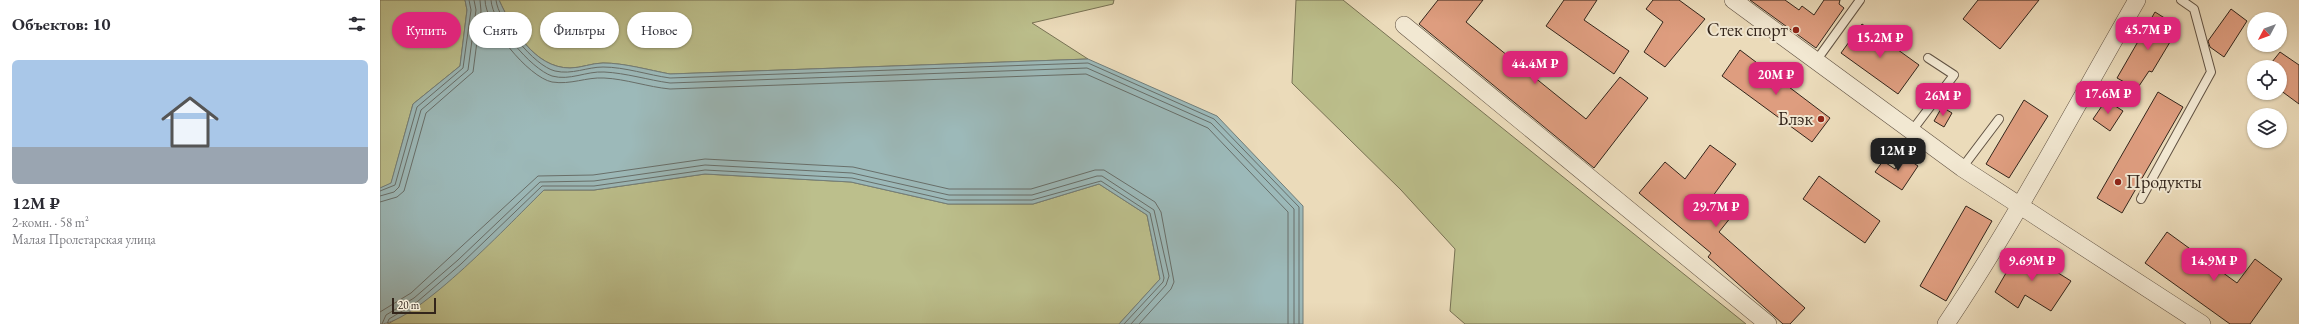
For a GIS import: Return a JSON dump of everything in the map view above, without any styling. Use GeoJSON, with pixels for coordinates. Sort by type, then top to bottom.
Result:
{"type":"FeatureCollection","features":[{"type":"Feature","properties":{"kind":"street"},"geometry":{"type":"LineString","coordinates":[[1733,0],[1962,168],[2022,205],[2202,324]]}},
{"type":"Feature","properties":{"kind":"street"},"geometry":{"type":"LineString","coordinates":[[1946,324],[2022,205],[2063,127],[2137,0]]}},
{"type":"Feature","properties":{"kind":"street"},"geometry":{"type":"LineString","coordinates":[[1404,25],[1768,324]]}},
{"type":"Feature","properties":{"kind":"lane"},"geometry":{"type":"LineString","coordinates":[[1816,61],[1860,0]]}},
{"type":"Feature","properties":{"kind":"lane"},"geometry":{"type":"LineString","coordinates":[[2141,199],[2211,72],[2194,9],[2181,0]]}},
{"type":"Feature","properties":{"kind":"lane"},"geometry":{"type":"LineString","coordinates":[[1911,132],[1954,75],[1928,58]]}},
{"type":"Feature","properties":{"kind":"lane"},"geometry":{"type":"LineString","coordinates":[[1962,168],[1999,119]]}},
{"type":"Feature","properties":{"kind":"green space"},"geometry":{"type":"Polygon","coordinates":[[[380,0],[465,0],[467,10],[460,66],[413,104],[391,184],[380,188],[380,0]]]}},
{"type":"Feature","properties":{"kind":"green space"},"geometry":{"type":"Polygon","coordinates":[[[499,0],[1114,0],[1113,4],[1032,23],[1088,59],[670,74],[611,63],[599,63],[570,68],[557,66],[535,54],[530,48],[532,48],[532,12],[506,12],[499,0]]]}},
{"type":"Feature","properties":{"kind":"green space"},"geometry":{"type":"Polygon","coordinates":[[[1296,0],[1343,0],[1746,324],[1465,324],[1450,311],[1455,249],[1401,190],[1292,83],[1296,0]]]}},
{"type":"Feature","properties":{"kind":"green space"},"geometry":{"type":"Polygon","coordinates":[[[705,174],[851,182],[948,204],[1033,204],[1099,184],[1147,215],[1160,279],[1119,324],[388,324],[419,305],[464,267],[544,190],[594,190],[705,174]]]}},
{"type":"Feature","properties":{"kind":"water"},"geometry":{"type":"Polygon","coordinates":[[[465,0],[499,0],[506,12],[469,12],[469,48],[530,48],[535,54],[546,61],[557,66],[570,68],[599,63],[611,63],[670,74],[1088,59],[1217,116],[1303,206],[1303,324],[1119,324],[1160,279],[1147,215],[1099,184],[1033,204],[948,204],[851,182],[705,174],[594,190],[544,190],[465,268],[440,289],[417,307],[396,319],[380,324],[380,188],[391,183],[413,104],[460,66],[467,10],[465,0]]]}},
{"type":"Feature","properties":{"kind":"building"},"geometry":{"type":"Polygon","coordinates":[[[1438,0],[1483,0],[1466,22],[1586,119],[1620,77],[1648,98],[1594,168],[1419,24],[1438,0]]]}},
{"type":"Feature","properties":{"kind":"building"},"geometry":{"type":"Polygon","coordinates":[[[1564,0],[1597,0],[1584,20],[1629,51],[1614,74],[1546,26],[1564,0]]]}},
{"type":"Feature","properties":{"kind":"building"},"geometry":{"type":"Polygon","coordinates":[[[1653,0],[1679,0],[1705,19],[1665,67],[1644,52],[1663,22],[1646,9],[1653,0]]]}},
{"type":"Feature","properties":{"kind":"building"},"geometry":{"type":"Polygon","coordinates":[[[1750,0],[1785,0],[1799,10],[1802,6],[1814,15],[1824,0],[1840,0],[1839,4],[1844,8],[1816,48],[1750,0]]]}},
{"type":"Feature","properties":{"kind":"building"},"geometry":{"type":"Polygon","coordinates":[[[1978,0],[2039,0],[2000,49],[1963,19],[1978,0]]]}},
{"type":"Feature","properties":{"kind":"building"},"geometry":{"type":"Polygon","coordinates":[[[2231,9],[2247,21],[2224,57],[2210,47],[2208,41],[2231,9]]]}},
{"type":"Feature","properties":{"kind":"building"},"geometry":{"type":"Polygon","coordinates":[[[2155,12],[2179,27],[2152,72],[2149,71],[2137,89],[2117,78],[2155,12]]]}},
{"type":"Feature","properties":{"kind":"building"},"geometry":{"type":"Polygon","coordinates":[[[1862,24],[1919,65],[1898,94],[1841,53],[1862,24]]]}},
{"type":"Feature","properties":{"kind":"building"},"geometry":{"type":"Polygon","coordinates":[[[1740,50],[1830,118],[1812,142],[1722,76],[1740,50]]]}},
{"type":"Feature","properties":{"kind":"building"},"geometry":{"type":"Polygon","coordinates":[[[2280,52],[2299,65],[2299,104],[2287,95],[2287,60],[2274,60],[2280,52]]]}},
{"type":"Feature","properties":{"kind":"building"},"geometry":{"type":"Polygon","coordinates":[[[2158,92],[2183,107],[2122,213],[2097,198],[2158,92]]]}},
{"type":"Feature","properties":{"kind":"building"},"geometry":{"type":"Polygon","coordinates":[[[2024,100],[2048,116],[2009,178],[1986,164],[2024,100]]]}},
{"type":"Feature","properties":{"kind":"building"},"geometry":{"type":"Polygon","coordinates":[[[2106,100],[2123,111],[2110,131],[2093,119],[2106,100]]]}},
{"type":"Feature","properties":{"kind":"building"},"geometry":{"type":"Polygon","coordinates":[[[1942,107],[1952,113],[1944,127],[1934,121],[1942,107]]]}},
{"type":"Feature","properties":{"kind":"building"},"geometry":{"type":"Polygon","coordinates":[[[1710,145],[1736,164],[1710,200],[1731,217],[1719,232],[1805,308],[1790,324],[1783,324],[1708,257],[1711,253],[1639,193],[1665,162],[1685,179],[1710,145]]]}},
{"type":"Feature","properties":{"kind":"building"},"geometry":{"type":"Polygon","coordinates":[[[1903,156],[1918,166],[1902,190],[1875,172],[1883,161],[1895,169],[1903,156]]]}},
{"type":"Feature","properties":{"kind":"building"},"geometry":{"type":"Polygon","coordinates":[[[1819,176],[1880,221],[1865,243],[1803,199],[1819,176]]]}},
{"type":"Feature","properties":{"kind":"building"},"geometry":{"type":"Polygon","coordinates":[[[1966,206],[1992,221],[1946,301],[1920,286],[1966,206]]]}},
{"type":"Feature","properties":{"kind":"building"},"geometry":{"type":"Polygon","coordinates":[[[2167,232],[2237,283],[2255,259],[2282,279],[2250,324],[2230,324],[2145,263],[2167,232]]]}},
{"type":"Feature","properties":{"kind":"building"},"geometry":{"type":"Polygon","coordinates":[[[2020,249],[2071,281],[2051,311],[2025,295],[2018,308],[1995,292],[2020,249]]]}},
{"type":"Feature","properties":{"kind":"place","name":"Стек спорт"},"geometry":{"type":"Point","coordinates":[1796,30]}},
{"type":"Feature","properties":{"kind":"place","name":"Блэк"},"geometry":{"type":"Point","coordinates":[1821,119]}},
{"type":"Feature","properties":{"kind":"place","name":"Продукты"},"geometry":{"type":"Point","coordinates":[2118,182]}}]}
